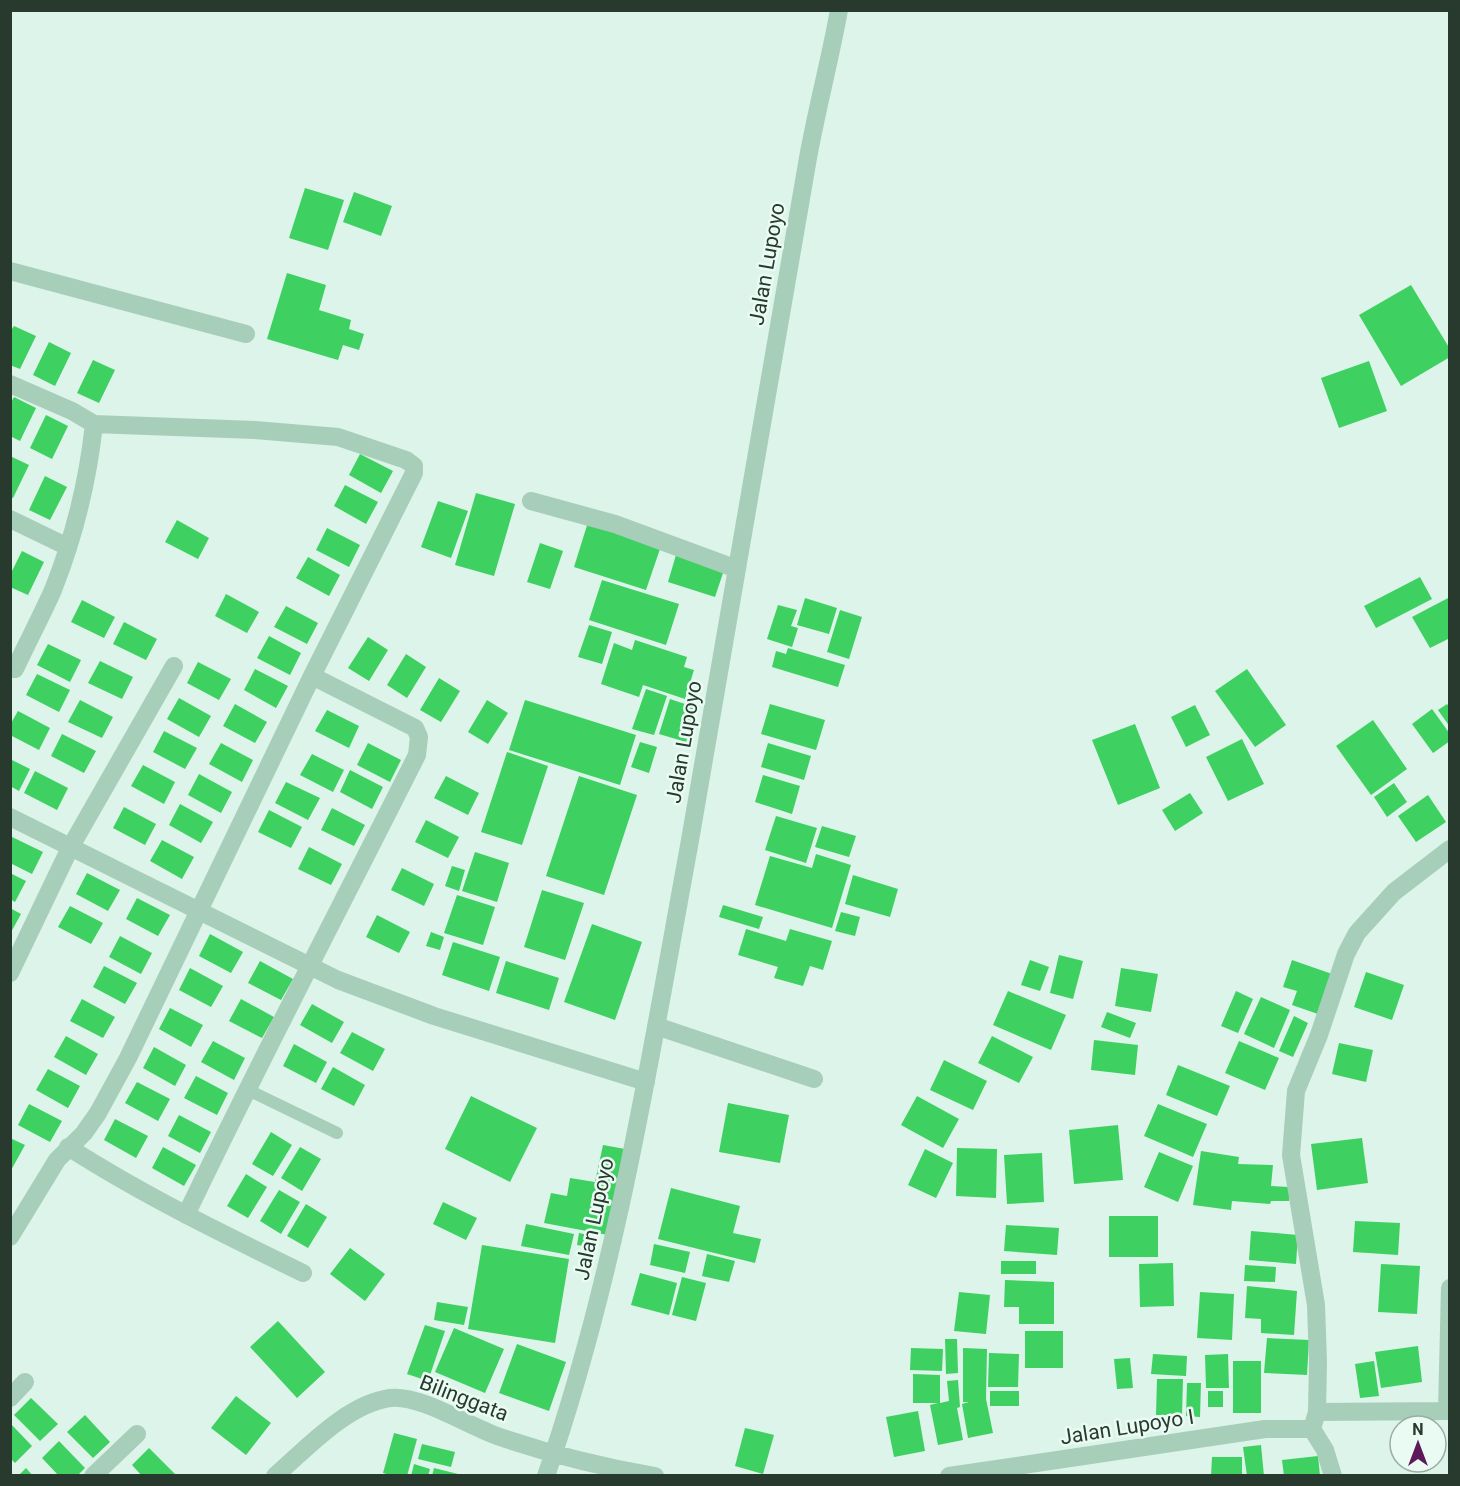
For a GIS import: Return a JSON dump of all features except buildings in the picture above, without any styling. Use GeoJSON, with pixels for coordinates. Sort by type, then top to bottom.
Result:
{"type":"FeatureCollection","features":[{"type":"Feature","properties":{"kind":"street","name":"Jalan Lupoyo"},"geometry":{"type":"LineString","coordinates":[[546,1476],[596,1311],[621,1210],[656,1026],[807,165],[839,10]]}},
{"type":"Feature","properties":{"kind":"street"},"geometry":{"type":"LineString","coordinates":[[10,271],[246,334]]}},
{"type":"Feature","properties":{"kind":"street"},"geometry":{"type":"LineString","coordinates":[[10,384],[72,411],[94,424],[255,430],[338,437],[405,460],[414,466],[412,478],[312,676],[128,1058],[98,1113],[84,1133],[57,1160],[16,1216],[10,1238]]}},
{"type":"Feature","properties":{"kind":"street"},"geometry":{"type":"LineString","coordinates":[[12,672],[52,591],[68,547],[85,485],[94,424]]}},
{"type":"Feature","properties":{"kind":"street"},"geometry":{"type":"LineString","coordinates":[[531,501],[615,524],[737,569]]}},
{"type":"Feature","properties":{"kind":"street"},"geometry":{"type":"LineString","coordinates":[[10,519],[68,547]]}},
{"type":"Feature","properties":{"kind":"street"},"geometry":{"type":"LineString","coordinates":[[10,973],[70,848],[174,666]]}},
{"type":"Feature","properties":{"kind":"street"},"geometry":{"type":"LineString","coordinates":[[186,1215],[246,1089],[311,967],[417,755],[419,743],[415,728],[312,676]]}},
{"type":"Feature","properties":{"kind":"street"},"geometry":{"type":"LineString","coordinates":[[10,817],[338,980],[435,1016],[646,1082]]}},
{"type":"Feature","properties":{"kind":"street"},"geometry":{"type":"LineString","coordinates":[[1332,1476],[1314,1420],[1318,1362],[1316,1305],[1291,1155],[1296,1091],[1319,1035],[1346,954],[1357,933],[1394,892],[1449,849]]}},
{"type":"Feature","properties":{"kind":"street"},"geometry":{"type":"LineString","coordinates":[[656,1026],[814,1079]]}},
{"type":"Feature","properties":{"kind":"street"},"geometry":{"type":"LineString","coordinates":[[68,1147],[96,1166],[186,1215],[303,1273]]}},
{"type":"Feature","properties":{"kind":"street","name":"Jalan Lupoyo I"},"geometry":{"type":"LineString","coordinates":[[949,1476],[1023,1470],[1314,1420],[1447,1411],[1449,1288]]}},
{"type":"Feature","properties":{"kind":"street"},"geometry":{"type":"LineString","coordinates":[[10,1398],[25,1382]]}},
{"type":"Feature","properties":{"kind":"street","name":"Bilinggata"},"geometry":{"type":"LineString","coordinates":[[275,1476],[351,1411],[391,1398],[413,1399],[498,1436],[554,1454]]}},
{"type":"Feature","properties":{"kind":"street"},"geometry":{"type":"LineString","coordinates":[[93,1476],[137,1434]]}},
{"type":"Feature","properties":{"kind":"street"},"geometry":{"type":"LineString","coordinates":[[554,1454],[655,1476]]}},
{"type":"Feature","properties":{"kind":"lane"},"geometry":{"type":"LineString","coordinates":[[246,1089],[337,1133]]}}]}
